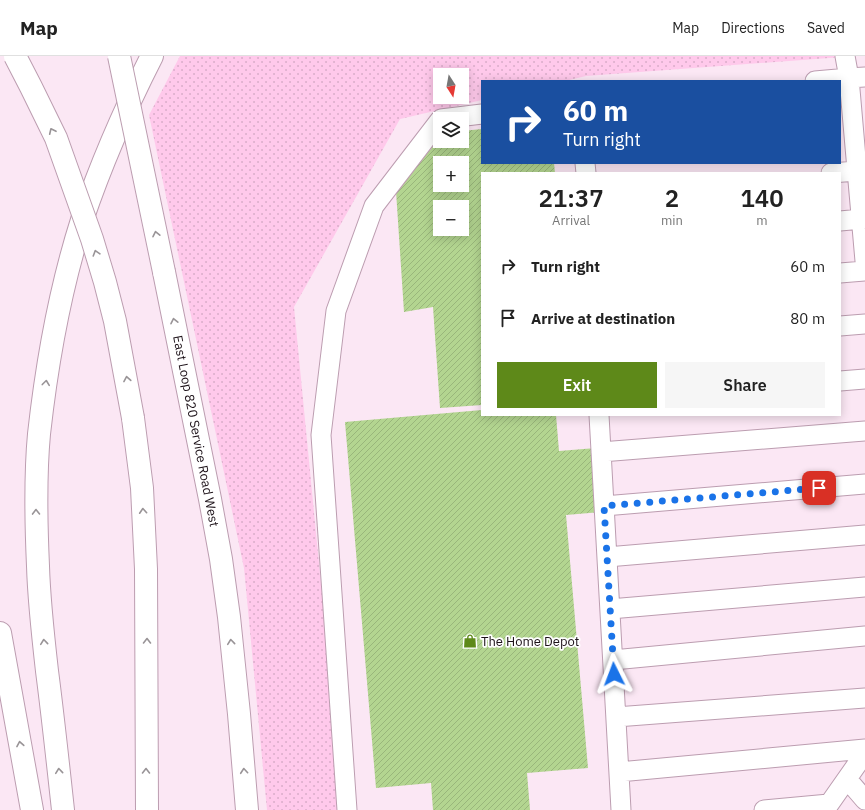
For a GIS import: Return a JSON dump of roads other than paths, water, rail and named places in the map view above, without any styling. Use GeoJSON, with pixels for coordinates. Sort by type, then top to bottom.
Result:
{"type":"FeatureCollection","features":[{"type":"Feature","properties":{"kind":"main road"},"geometry":{"type":"LineString","coordinates":[[15,56],[56,138],[92,239],[115,321],[133,418],[142,488],[146,569],[146,810]]}},
{"type":"Feature","properties":{"kind":"main road","name":"East Loop 820 Service Road West"},"geometry":{"type":"LineString","coordinates":[[119,56],[221,559],[235,677],[248,810]]}},
{"type":"Feature","properties":{"kind":"main road"},"geometry":{"type":"LineString","coordinates":[[63,810],[43,634],[38,568],[36,504],[39,435],[49,359],[66,277],[82,221],[101,167],[132,95],[152,56]]}},
{"type":"Feature","properties":{"kind":"main road"},"geometry":{"type":"LineString","coordinates":[[0,633],[32,810]]}},
{"type":"Feature","properties":{"kind":"lane"},"geometry":{"type":"LineString","coordinates":[[845,56],[857,77],[846,121],[857,171],[865,261]]}},
{"type":"Feature","properties":{"kind":"lane"},"geometry":{"type":"LineString","coordinates":[[826,80],[857,77]]}},
{"type":"Feature","properties":{"kind":"lane"},"geometry":{"type":"LineString","coordinates":[[469,116],[481,114]]}},
{"type":"Feature","properties":{"kind":"lane"},"geometry":{"type":"LineString","coordinates":[[347,810],[321,435],[336,312],[374,206],[433,130]]}},
{"type":"Feature","properties":{"kind":"lane"},"geometry":{"type":"LineString","coordinates":[[841,172],[857,171]]}},
{"type":"Feature","properties":{"kind":"lane"},"geometry":{"type":"LineString","coordinates":[[841,221],[862,219]]}},
{"type":"Feature","properties":{"kind":"lane"},"geometry":{"type":"LineString","coordinates":[[841,273],[865,271]]}},
{"type":"Feature","properties":{"kind":"lane"},"geometry":{"type":"LineString","coordinates":[[841,326],[865,324]]}},
{"type":"Feature","properties":{"kind":"lane"},"geometry":{"type":"LineString","coordinates":[[841,381],[865,379]]}},
{"type":"Feature","properties":{"kind":"lane"},"geometry":{"type":"LineString","coordinates":[[599,416],[621,810]]}},
{"type":"Feature","properties":{"kind":"lane"},"geometry":{"type":"LineString","coordinates":[[601,452],[865,431]]}},
{"type":"Feature","properties":{"kind":"lane"},"geometry":{"type":"LineString","coordinates":[[604,506],[865,484]]}},
{"type":"Feature","properties":{"kind":"lane"},"geometry":{"type":"LineString","coordinates":[[607,558],[865,535]]}},
{"type":"Feature","properties":{"kind":"lane"},"geometry":{"type":"LineString","coordinates":[[610,609],[865,587]]}},
{"type":"Feature","properties":{"kind":"lane"},"geometry":{"type":"LineString","coordinates":[[613,660],[865,636]]}},
{"type":"Feature","properties":{"kind":"lane"},"geometry":{"type":"LineString","coordinates":[[616,717],[865,698]]}},
{"type":"Feature","properties":{"kind":"lane"},"geometry":{"type":"LineString","coordinates":[[619,772],[865,749]]}},
{"type":"Feature","properties":{"kind":"lane"},"geometry":{"type":"LineString","coordinates":[[764,810],[827,807],[865,753]]}},
{"type":"Feature","properties":{"kind":"lane"},"geometry":{"type":"LineString","coordinates":[[847,779],[865,800]]}},
{"type":"Feature","properties":{"kind":"place","name":"The Home Depot"},"geometry":{"type":"Point","coordinates":[470,641]}}]}
